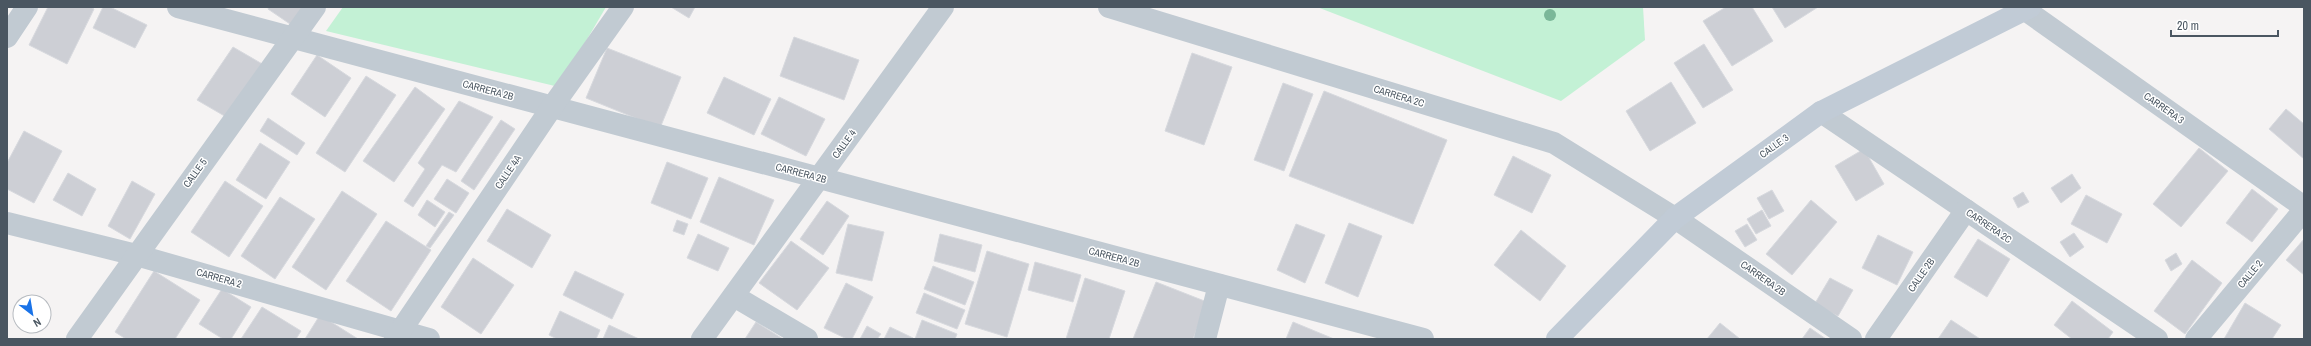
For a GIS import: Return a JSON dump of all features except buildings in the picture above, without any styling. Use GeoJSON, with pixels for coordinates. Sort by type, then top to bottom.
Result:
{"type":"FeatureCollection","features":[{"type":"Feature","properties":{"kind":"main road","name":"CALLE 3"},"geometry":{"type":"LineString","coordinates":[[1557,339],[1675,218],[1821,112],[2027,8]]}},
{"type":"Feature","properties":{"kind":"street"},"geometry":{"type":"LineString","coordinates":[[7,37],[27,7]]}},
{"type":"Feature","properties":{"kind":"street","name":"CARRERA 2B"},"geometry":{"type":"LineString","coordinates":[[178,7],[1424,339]]}},
{"type":"Feature","properties":{"kind":"street","name":"CALLE 5"},"geometry":{"type":"LineString","coordinates":[[77,339],[314,7]]}},
{"type":"Feature","properties":{"kind":"street","name":"CALLE 4A"},"geometry":{"type":"LineString","coordinates":[[398,334],[552,107],[623,7]]}},
{"type":"Feature","properties":{"kind":"street","name":"CALLE 4"},"geometry":{"type":"LineString","coordinates":[[702,339],[943,7]]}},
{"type":"Feature","properties":{"kind":"street","name":"CARRERA 2C"},"geometry":{"type":"LineString","coordinates":[[1109,7],[1554,143],[1675,218]]}},
{"type":"Feature","properties":{"kind":"street","name":"CARRERA 3"},"geometry":{"type":"LineString","coordinates":[[2027,8],[2304,207]]}},
{"type":"Feature","properties":{"kind":"street","name":"CARRERA 2C"},"geometry":{"type":"LineString","coordinates":[[1821,112],[2157,339]]}},
{"type":"Feature","properties":{"kind":"street","name":"CALLE 2B"},"geometry":{"type":"LineString","coordinates":[[1876,339],[1966,210]]}},
{"type":"Feature","properties":{"kind":"street","name":"CALLE 2"},"geometry":{"type":"LineString","coordinates":[[2196,339],[2304,210]]}},
{"type":"Feature","properties":{"kind":"street","name":"CARRERA 2B"},"geometry":{"type":"LineString","coordinates":[[1675,218],[1851,339]]}},
{"type":"Feature","properties":{"kind":"street","name":"CARRERA 2"},"geometry":{"type":"LineString","coordinates":[[7,223],[136,255],[398,334],[429,339]]}},
{"type":"Feature","properties":{"kind":"street"},"geometry":{"type":"LineString","coordinates":[[1205,339],[1219,285]]}},
{"type":"Feature","properties":{"kind":"street"},"geometry":{"type":"LineString","coordinates":[[734,296],[807,339]]}},
{"type":"Feature","properties":{"kind":"green space"},"geometry":{"type":"Polygon","coordinates":[[[343,7],[606,7],[559,87],[326,31],[343,7]]]}},
{"type":"Feature","properties":{"kind":"green space"},"geometry":{"type":"Polygon","coordinates":[[[1317,7],[1643,7],[1645,40],[1561,101],[1317,7]]]}}]}
